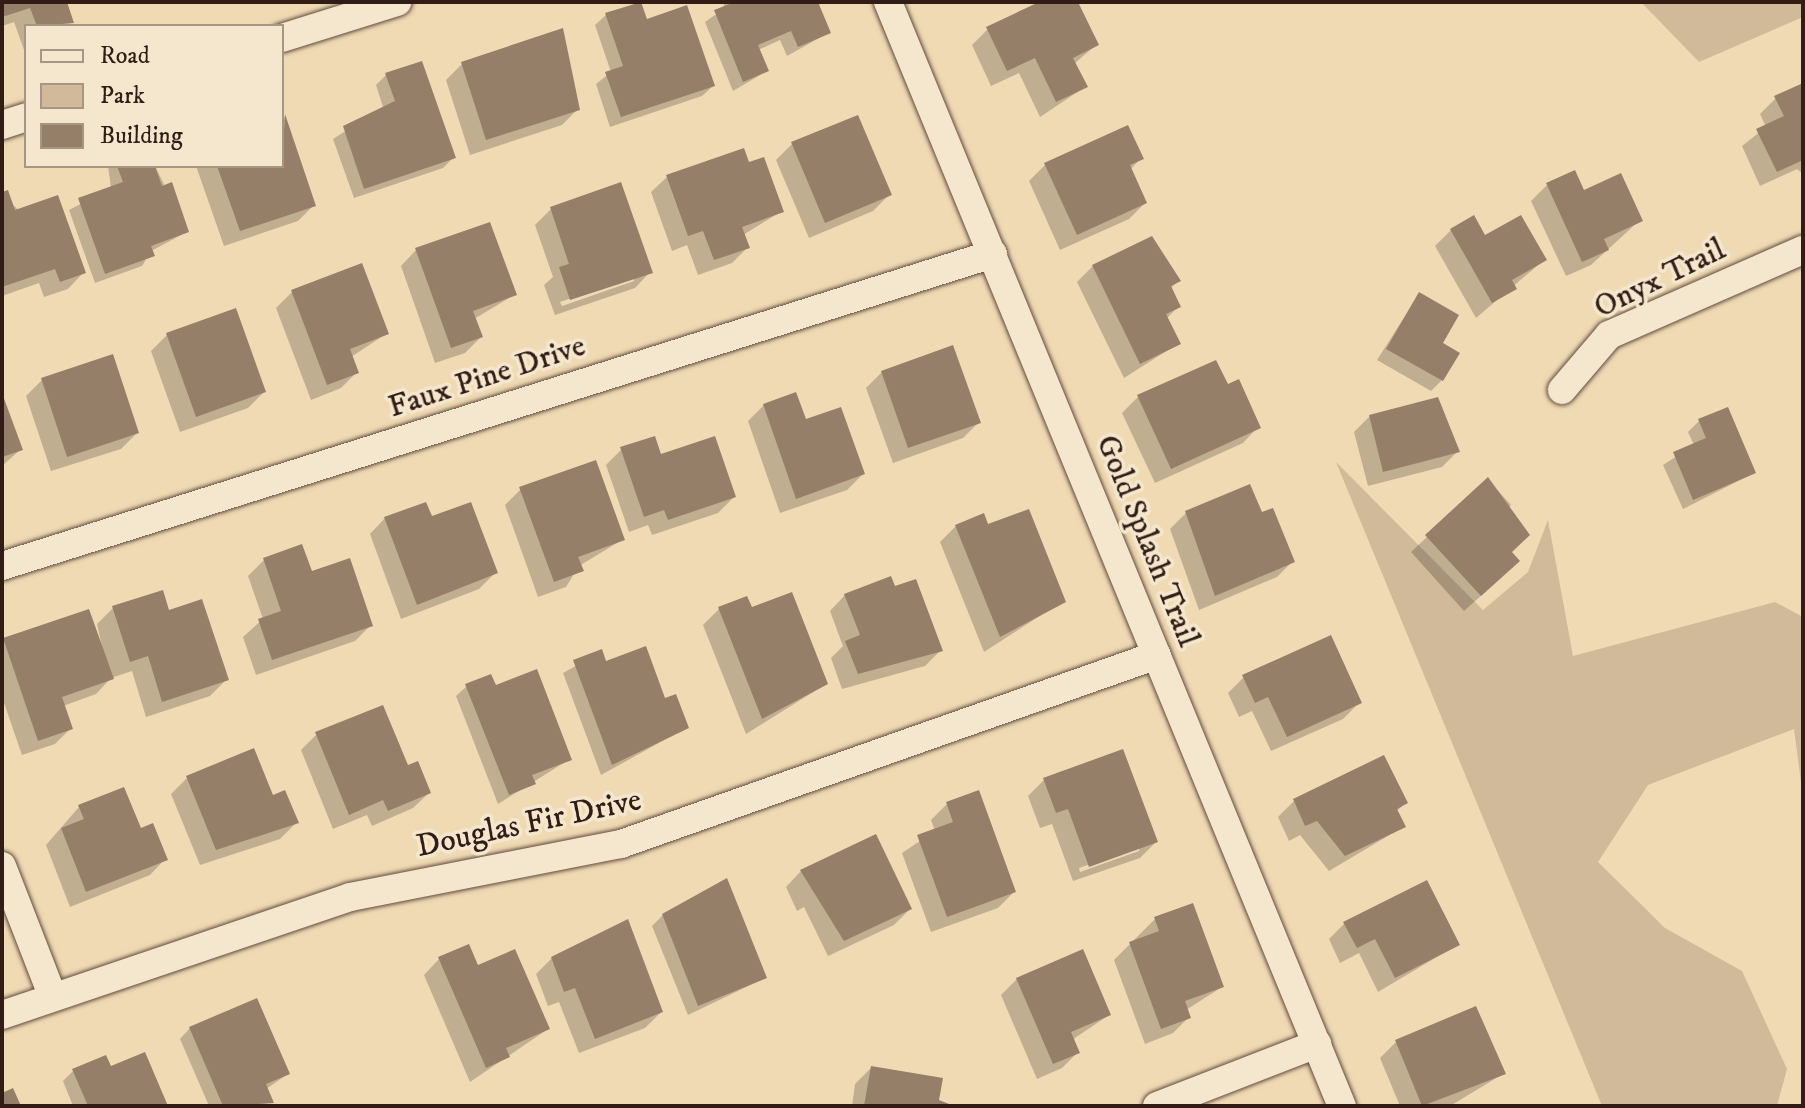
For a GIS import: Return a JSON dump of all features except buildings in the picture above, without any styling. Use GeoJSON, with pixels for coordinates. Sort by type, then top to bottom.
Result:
{"type":"FeatureCollection","features":[{"type":"Feature","properties":{"kind":"street"},"geometry":{"type":"LineString","coordinates":[[284,37],[397,2]]}},
{"type":"Feature","properties":{"kind":"street","name":"Gold Splash Trail"},"geometry":{"type":"LineString","coordinates":[[888,2],[1342,1106]]}},
{"type":"Feature","properties":{"kind":"street"},"geometry":{"type":"LineString","coordinates":[[2,125],[24,118]]}},
{"type":"Feature","properties":{"kind":"street","name":"Onyx Trail"},"geometry":{"type":"LineString","coordinates":[[1562,390],[1609,335],[1803,250]]}},
{"type":"Feature","properties":{"kind":"street","name":"Faux Pine Drive"},"geometry":{"type":"LineString","coordinates":[[2,566],[993,254]]}},
{"type":"Feature","properties":{"kind":"street","name":"Douglas Fir Drive"},"geometry":{"type":"LineString","coordinates":[[2,1015],[52,995],[350,897],[621,844],[1157,655]]}},
{"type":"Feature","properties":{"kind":"street"},"geometry":{"type":"LineString","coordinates":[[2,866],[52,995]]}},
{"type":"Feature","properties":{"kind":"street"},"geometry":{"type":"LineString","coordinates":[[1157,1106],[1317,1044]]}},
{"type":"Feature","properties":{"kind":"green space"},"geometry":{"type":"Polygon","coordinates":[[[1641,2],[1803,2],[1803,17],[1699,62],[1641,2]]]}},
{"type":"Feature","properties":{"kind":"green space"},"geometry":{"type":"Polygon","coordinates":[[[1336,462],[1483,610],[1528,572],[1548,520],[1573,656],[1775,602],[1803,617],[1803,798],[1794,729],[1648,785],[1598,862],[1665,928],[1742,971],[1787,1069],[1777,1106],[1602,1106],[1336,462]]]}}]}
